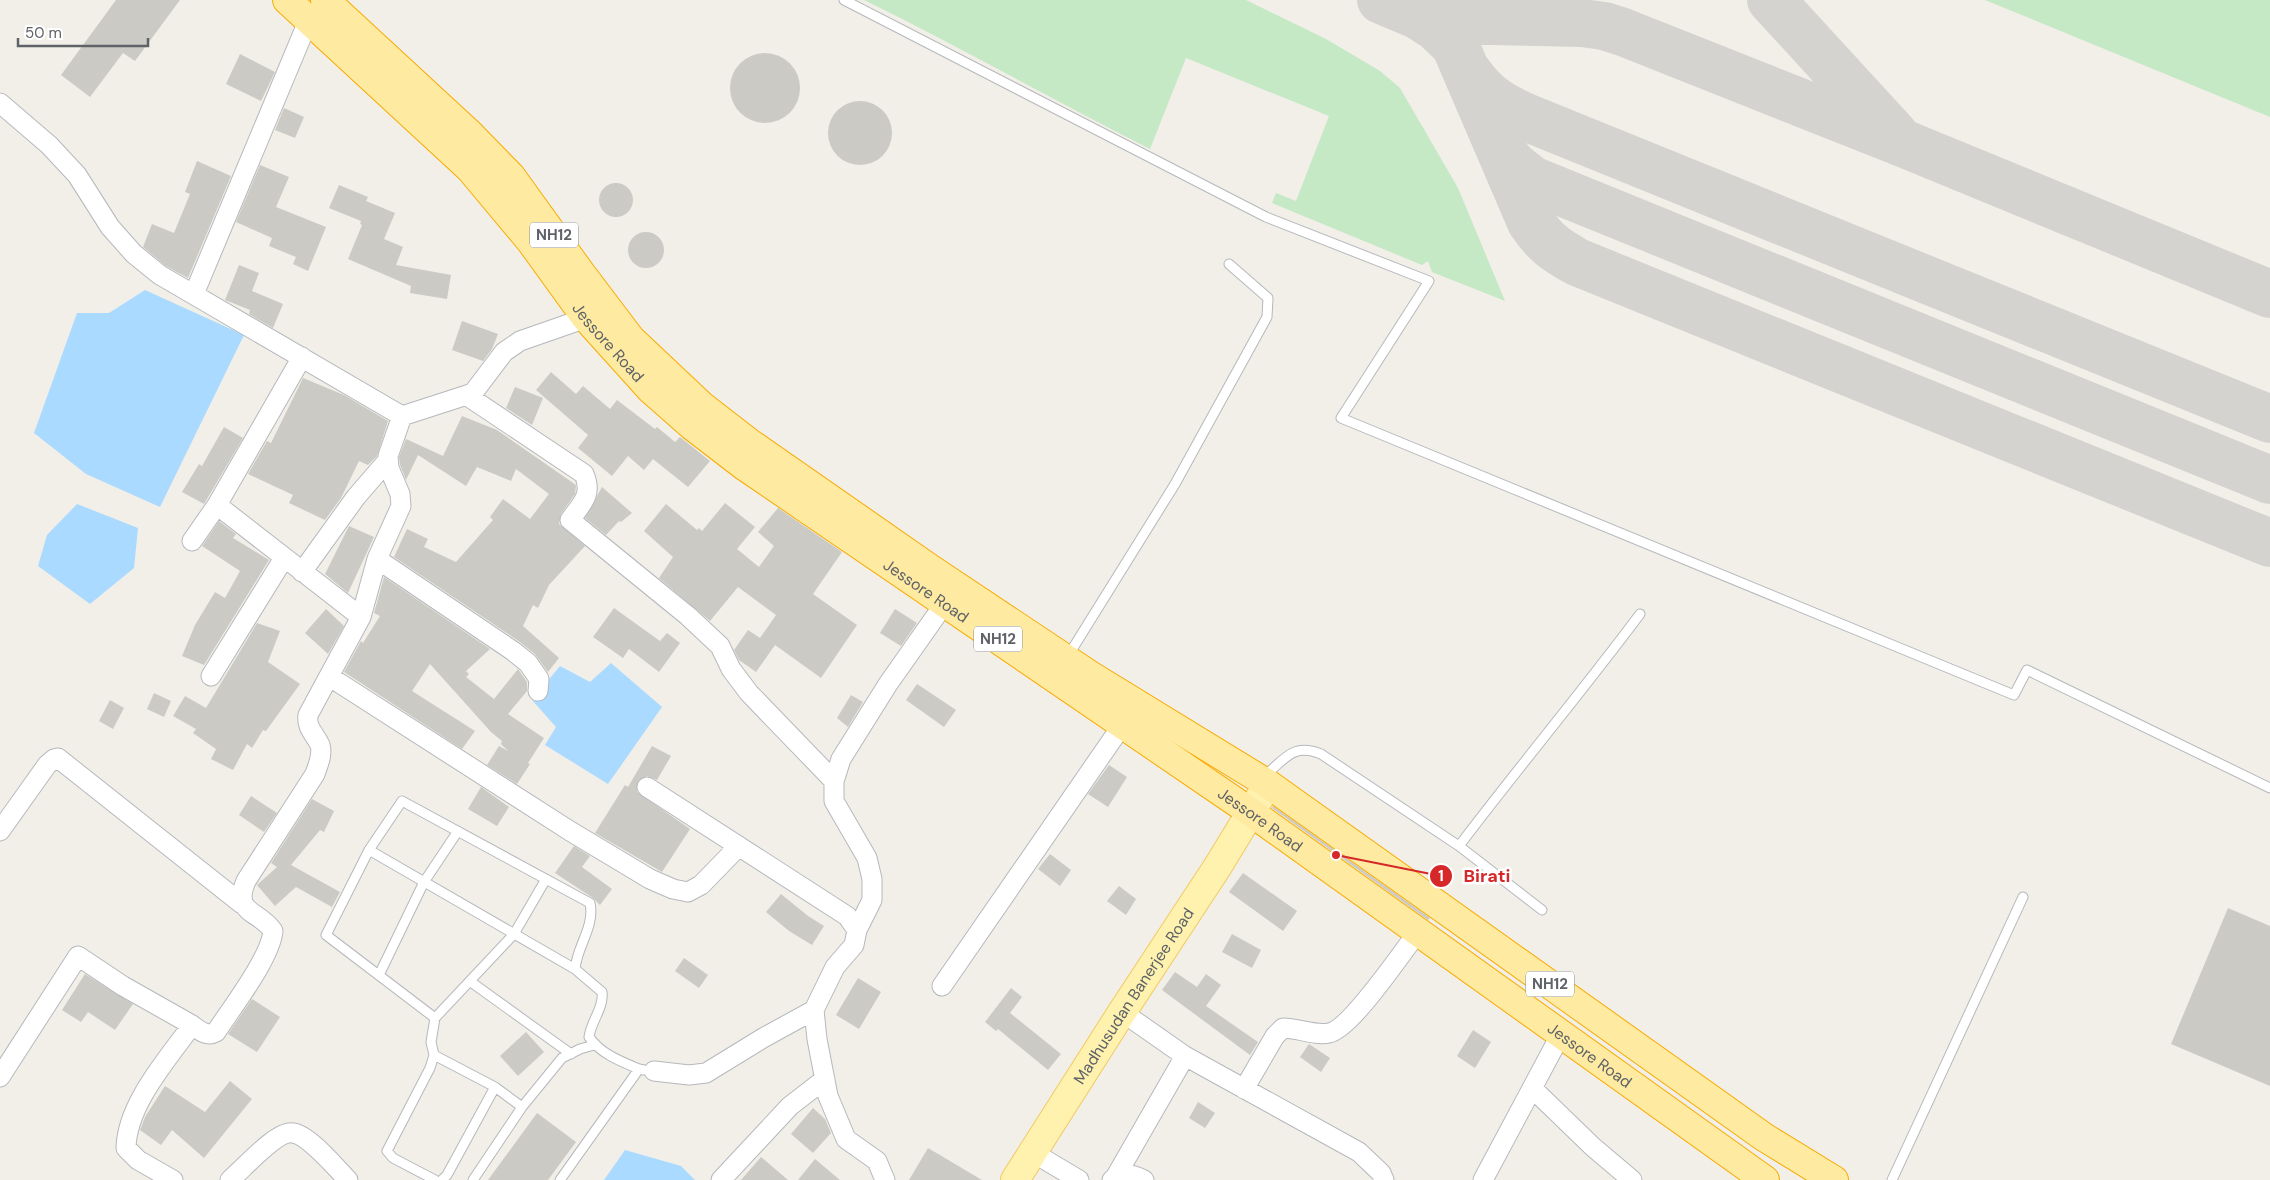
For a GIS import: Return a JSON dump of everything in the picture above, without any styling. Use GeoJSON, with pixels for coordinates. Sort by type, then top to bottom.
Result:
{"type":"FeatureCollection","features":[{"type":"Feature","properties":{"kind":"highway","name":"Jessore Road"},"geometry":{"type":"LineString","coordinates":[[287,0],[317,10],[470,169],[531,242],[586,318],[650,389],[699,432],[744,466],[1252,813],[1765,1180]]}},
{"type":"Feature","properties":{"kind":"highway","name":"NH12"},"geometry":{"type":"LineString","coordinates":[[317,10],[470,133],[511,176],[580,273],[631,339],[694,399],[784,467],[1066,659],[1268,784],[1764,1137],[1834,1180]]}},
{"type":"Feature","properties":{"kind":"main road","name":"Madhusudan Banerjee Road"},"geometry":{"type":"LineString","coordinates":[[1015,1180],[1252,813],[1268,784]]}},
{"type":"Feature","properties":{"kind":"street"},"geometry":{"type":"LineString","coordinates":[[194,294],[317,10]]}},
{"type":"Feature","properties":{"kind":"street"},"geometry":{"type":"LineString","coordinates":[[0,103],[49,145],[77,175],[110,227],[134,254],[160,275],[402,416],[473,392],[504,352],[520,341],[586,318]]}},
{"type":"Feature","properties":{"kind":"street"},"geometry":{"type":"LineString","coordinates":[[192,541],[217,504],[302,357]]}},
{"type":"Feature","properties":{"kind":"street"},"geometry":{"type":"LineString","coordinates":[[466,395],[584,474],[589,485],[586,498],[570,520],[688,616],[720,646],[732,669],[749,693],[834,781]]}},
{"type":"Feature","properties":{"kind":"street"},"geometry":{"type":"LineString","coordinates":[[302,572],[351,504],[388,460],[402,416]]}},
{"type":"Feature","properties":{"kind":"street"},"geometry":{"type":"LineString","coordinates":[[242,904],[240,897],[246,881],[315,774],[321,758],[320,746],[307,722],[311,707],[330,677],[361,617],[377,559],[401,506],[400,494],[388,460]]}},
{"type":"Feature","properties":{"kind":"street"},"geometry":{"type":"LineString","coordinates":[[217,504],[361,617]]}},
{"type":"Feature","properties":{"kind":"street"},"geometry":{"type":"LineString","coordinates":[[211,676],[284,558]]}},
{"type":"Feature","properties":{"kind":"street"},"geometry":{"type":"LineString","coordinates":[[377,559],[520,657],[536,671],[540,679],[538,691]]}},
{"type":"Feature","properties":{"kind":"street"},"geometry":{"type":"LineString","coordinates":[[885,1180],[877,1161],[846,1139],[828,1096],[817,1039],[814,1010],[835,967],[854,945],[857,930],[872,900],[872,879],[868,858],[834,801],[834,781],[841,759],[888,684],[945,603]]}},
{"type":"Feature","properties":{"kind":"street"},"geometry":{"type":"LineString","coordinates":[[330,677],[570,831],[650,879],[673,889],[688,892],[701,885],[739,846]]}},
{"type":"Feature","properties":{"kind":"street"},"geometry":{"type":"LineString","coordinates":[[942,986],[1123,724]]}},
{"type":"Feature","properties":{"kind":"street"},"geometry":{"type":"LineString","coordinates":[[0,831],[47,765],[58,758],[268,924],[273,932],[273,938],[261,962],[216,1032],[211,1035],[202,1033],[192,1025],[122,986],[78,956],[0,1078]]}},
{"type":"Feature","properties":{"kind":"street"},"geometry":{"type":"LineString","coordinates":[[647,786],[848,916],[857,930]]}},
{"type":"Feature","properties":{"kind":"street"},"geometry":{"type":"LineString","coordinates":[[1244,1089],[1275,1036],[1283,1028],[1329,1033],[1341,1027],[1355,1013],[1418,932]]}},
{"type":"Feature","properties":{"kind":"street"},"geometry":{"type":"LineString","coordinates":[[646,1070],[689,1075],[706,1073],[763,1038],[814,1010]]}},
{"type":"Feature","properties":{"kind":"street"},"geometry":{"type":"LineString","coordinates":[[1122,1012],[1185,1056],[1359,1152],[1381,1173],[1384,1180]]}},
{"type":"Feature","properties":{"kind":"street"},"geometry":{"type":"LineString","coordinates":[[173,1180],[138,1160],[126,1148],[126,1136],[134,1110],[192,1025]]}},
{"type":"Feature","properties":{"kind":"street"},"geometry":{"type":"LineString","coordinates":[[1483,1180],[1561,1034]]}},
{"type":"Feature","properties":{"kind":"street"},"geometry":{"type":"LineString","coordinates":[[1114,1178],[1185,1056]]}},
{"type":"Feature","properties":{"kind":"street"},"geometry":{"type":"LineString","coordinates":[[721,1180],[783,1113],[825,1079]]}},
{"type":"Feature","properties":{"kind":"street"},"geometry":{"type":"LineString","coordinates":[[1532,1088],[1593,1147],[1632,1180]]}},
{"type":"Feature","properties":{"kind":"street"},"geometry":{"type":"LineString","coordinates":[[230,1180],[274,1140],[285,1133],[292,1132],[305,1138],[348,1180]]}},
{"type":"Feature","properties":{"kind":"street"},"geometry":{"type":"LineString","coordinates":[[1032,1152],[1079,1180]]}},
{"type":"Feature","properties":{"kind":"street"},"geometry":{"type":"LineString","coordinates":[[1114,1178],[1125,1174],[1144,1180]]}},
{"type":"Feature","properties":{"kind":"lane"},"geometry":{"type":"LineString","coordinates":[[844,0],[1266,217],[1428,281],[1341,418],[2014,695],[2027,670],[2270,788]]}},
{"type":"Feature","properties":{"kind":"lane"},"geometry":{"type":"LineString","coordinates":[[1066,659],[1175,484],[1267,317],[1268,298],[1229,264]]}},
{"type":"Feature","properties":{"kind":"lane"},"geometry":{"type":"LineString","coordinates":[[1459,846],[1539,741],[1586,687],[1640,614]]}},
{"type":"Feature","properties":{"kind":"lane"},"geometry":{"type":"LineString","coordinates":[[1268,784],[1270,771],[1284,759],[1299,750],[1312,750],[1321,754],[1459,846],[1542,910]]}},
{"type":"Feature","properties":{"kind":"lane"},"geometry":{"type":"LineString","coordinates":[[436,1018],[326,935],[369,850],[402,801],[590,903],[592,913],[590,924],[576,961],[575,969]]}},
{"type":"Feature","properties":{"kind":"lane"},"geometry":{"type":"LineString","coordinates":[[379,975],[424,882],[458,831]]}},
{"type":"Feature","properties":{"kind":"lane"},"geometry":{"type":"LineString","coordinates":[[369,850],[575,969],[602,992],[604,1000],[590,1027],[589,1037],[594,1045],[605,1053],[646,1070],[560,1180]]}},
{"type":"Feature","properties":{"kind":"lane"},"geometry":{"type":"LineString","coordinates":[[435,1180],[393,1158],[387,1151],[430,1068],[434,1054],[431,1042],[436,1018],[514,934],[546,879]]}},
{"type":"Feature","properties":{"kind":"lane"},"geometry":{"type":"LineString","coordinates":[[1892,1180],[2023,897]]}},
{"type":"Feature","properties":{"kind":"lane"},"geometry":{"type":"LineString","coordinates":[[471,982],[570,1054]]}},
{"type":"Feature","properties":{"kind":"lane"},"geometry":{"type":"LineString","coordinates":[[474,1180],[522,1107],[562,1058],[580,1049],[594,1045]]}},
{"type":"Feature","properties":{"kind":"lane"},"geometry":{"type":"LineString","coordinates":[[434,1054],[495,1087],[522,1107]]}},
{"type":"Feature","properties":{"kind":"lane"},"geometry":{"type":"LineString","coordinates":[[442,1180],[447,1175],[495,1087]]}},
{"type":"Feature","properties":{"kind":"green space"},"geometry":{"type":"Polygon","coordinates":[[[864,0],[1246,0],[1326,39],[1380,71],[1400,88],[1458,188],[1505,301],[1432,272],[1428,261],[1422,265],[1272,203],[1276,193],[1296,201],[1329,116],[1186,58],[1150,149],[864,0]]]}},
{"type":"Feature","properties":{"kind":"green space"},"geometry":{"type":"Polygon","coordinates":[[[1985,0],[2270,0],[2270,117],[1985,0]]]}},
{"type":"Feature","properties":{"kind":"water"},"geometry":{"type":"Polygon","coordinates":[[[145,290],[244,335],[160,507],[86,474],[34,433],[77,313],[109,313],[145,290]]]}},
{"type":"Feature","properties":{"kind":"water"},"geometry":{"type":"Polygon","coordinates":[[[77,504],[138,528],[134,568],[90,604],[38,566],[47,535],[77,504]]]}},
{"type":"Feature","properties":{"kind":"water"},"geometry":{"type":"Polygon","coordinates":[[[611,663],[662,707],[608,784],[545,745],[556,727],[532,700],[560,666],[590,682],[611,663]]]}},
{"type":"Feature","properties":{"kind":"water"},"geometry":{"type":"Polygon","coordinates":[[[625,1150],[681,1166],[695,1180],[604,1180],[625,1150]]]}},
{"type":"Feature","properties":{"kind":"building"},"geometry":{"type":"Polygon","coordinates":[[[116,0],[180,0],[135,61],[123,53],[90,97],[61,75],[116,0]]]}},
{"type":"Feature","properties":{"kind":"building"},"geometry":{"type":"Polygon","coordinates":[[[765,53],[778,56],[790,63],[797,75],[800,88],[797,101],[790,113],[778,120],[765,123],[752,120],[740,113],[733,101],[730,88],[733,75],[740,63],[752,56],[765,53]]]}},
{"type":"Feature","properties":{"kind":"building"},"geometry":{"type":"Polygon","coordinates":[[[240,54],[275,72],[261,101],[226,84],[240,54]]]}},
{"type":"Feature","properties":{"kind":"building"},"geometry":{"type":"Polygon","coordinates":[[[860,101],[872,103],[883,110],[890,121],[892,133],[890,145],[883,156],[872,163],[860,165],[848,163],[837,156],[830,145],[828,133],[830,121],[837,110],[848,103],[860,101]]]}},
{"type":"Feature","properties":{"kind":"building"},"geometry":{"type":"Polygon","coordinates":[[[284,108],[304,117],[295,138],[275,130],[284,108]]]}},
{"type":"Feature","properties":{"kind":"building"},"geometry":{"type":"Polygon","coordinates":[[[197,161],[231,176],[188,278],[166,266],[143,247],[152,224],[174,233],[190,194],[185,192],[197,161]]]}},
{"type":"Feature","properties":{"kind":"building"},"geometry":{"type":"Polygon","coordinates":[[[260,165],[289,177],[276,207],[326,227],[308,271],[293,264],[296,257],[269,246],[272,238],[236,222],[260,165]]]}},
{"type":"Feature","properties":{"kind":"building"},"geometry":{"type":"Polygon","coordinates":[[[616,183],[628,188],[633,200],[628,212],[616,217],[604,212],[599,200],[604,188],[616,183]]]}},
{"type":"Feature","properties":{"kind":"building"},"geometry":{"type":"Polygon","coordinates":[[[339,185],[368,197],[366,201],[395,213],[384,239],[403,247],[396,265],[451,275],[447,299],[410,293],[411,286],[348,259],[362,225],[360,224],[361,221],[329,208],[339,185]]]}},
{"type":"Feature","properties":{"kind":"building"},"geometry":{"type":"Polygon","coordinates":[[[646,232],[653,233],[659,237],[663,243],[663,257],[659,263],[653,267],[646,268],[639,267],[633,263],[629,257],[628,250],[629,243],[633,237],[639,233],[646,232]]]}},
{"type":"Feature","properties":{"kind":"building"},"geometry":{"type":"Polygon","coordinates":[[[239,265],[259,273],[252,291],[283,304],[273,328],[249,314],[250,310],[225,300],[239,265]]]}},
{"type":"Feature","properties":{"kind":"building"},"geometry":{"type":"Polygon","coordinates":[[[462,321],[498,334],[492,349],[483,361],[452,350],[462,321]]]}},
{"type":"Feature","properties":{"kind":"building"},"geometry":{"type":"Polygon","coordinates":[[[551,372],[576,394],[583,386],[610,409],[617,400],[655,429],[657,427],[675,442],[680,437],[710,461],[688,487],[653,459],[644,470],[628,456],[612,476],[578,448],[588,435],[536,390],[551,372]]]}},
{"type":"Feature","properties":{"kind":"building"},"geometry":{"type":"Polygon","coordinates":[[[303,378],[344,395],[388,421],[377,456],[368,465],[359,461],[341,498],[325,520],[289,503],[293,495],[248,474],[267,441],[271,443],[303,378]]]}},
{"type":"Feature","properties":{"kind":"building"},"geometry":{"type":"Polygon","coordinates":[[[515,387],[543,398],[532,425],[506,408],[515,387]]]}},
{"type":"Feature","properties":{"kind":"building"},"geometry":{"type":"Polygon","coordinates":[[[462,416],[497,430],[576,485],[575,494],[561,514],[559,524],[585,546],[549,585],[538,608],[533,605],[523,626],[559,658],[548,672],[535,654],[520,642],[394,557],[407,529],[428,539],[424,547],[456,562],[493,520],[490,517],[503,499],[530,519],[549,494],[516,469],[511,481],[477,467],[466,486],[418,455],[406,480],[399,457],[406,439],[443,456],[462,416]]]}},
{"type":"Feature","properties":{"kind":"building"},"geometry":{"type":"Polygon","coordinates":[[[224,427],[243,438],[204,504],[182,492],[199,464],[202,466],[224,427]]]}},
{"type":"Feature","properties":{"kind":"building"},"geometry":{"type":"Polygon","coordinates":[[[602,487],[632,513],[621,522],[619,521],[606,535],[585,518],[602,487]]]}},
{"type":"Feature","properties":{"kind":"building"},"geometry":{"type":"Polygon","coordinates":[[[725,503],[755,527],[737,549],[759,567],[774,546],[758,532],[778,508],[842,552],[813,594],[857,625],[821,678],[775,645],[756,672],[739,660],[734,650],[748,630],[760,638],[776,615],[738,587],[710,621],[659,578],[673,557],[644,531],[666,504],[697,530],[699,528],[702,531],[725,503]]]}},
{"type":"Feature","properties":{"kind":"building"},"geometry":{"type":"Polygon","coordinates":[[[219,521],[236,534],[233,538],[269,560],[204,665],[182,656],[195,625],[215,592],[225,598],[240,571],[202,546],[219,521]]]}},
{"type":"Feature","properties":{"kind":"building"},"geometry":{"type":"Polygon","coordinates":[[[349,526],[374,537],[348,593],[325,574],[349,526]]]}},
{"type":"Feature","properties":{"kind":"building"},"geometry":{"type":"Polygon","coordinates":[[[384,577],[490,649],[466,671],[469,674],[466,677],[494,699],[518,669],[527,682],[527,691],[508,714],[544,738],[517,784],[487,765],[499,746],[508,751],[501,744],[502,741],[491,732],[430,664],[412,691],[475,731],[462,749],[344,672],[361,641],[363,643],[380,616],[374,613],[384,577]]]}},
{"type":"Feature","properties":{"kind":"building"},"geometry":{"type":"Polygon","coordinates":[[[614,608],[660,641],[667,633],[680,643],[659,672],[629,649],[623,658],[593,637],[614,608]]]}},
{"type":"Feature","properties":{"kind":"building"},"geometry":{"type":"Polygon","coordinates":[[[326,609],[344,626],[328,654],[305,633],[326,609]]]}},
{"type":"Feature","properties":{"kind":"building"},"geometry":{"type":"Polygon","coordinates":[[[895,609],[917,623],[901,646],[880,633],[895,609]]]}},
{"type":"Feature","properties":{"kind":"building"},"geometry":{"type":"Polygon","coordinates":[[[257,623],[280,631],[268,662],[300,684],[266,731],[263,730],[252,748],[247,744],[233,770],[211,759],[216,749],[193,733],[196,729],[173,716],[185,696],[206,708],[257,623]]]}},
{"type":"Feature","properties":{"kind":"building"},"geometry":{"type":"Polygon","coordinates":[[[917,684],[956,710],[944,727],[906,700],[917,684]]]}},
{"type":"Feature","properties":{"kind":"building"},"geometry":{"type":"Polygon","coordinates":[[[154,693],[171,701],[164,717],[147,709],[154,693]]]}},
{"type":"Feature","properties":{"kind":"building"},"geometry":{"type":"Polygon","coordinates":[[[851,695],[863,702],[848,727],[837,718],[851,695]]]}},
{"type":"Feature","properties":{"kind":"building"},"geometry":{"type":"Polygon","coordinates":[[[110,700],[124,708],[113,729],[99,721],[110,700]]]}},
{"type":"Feature","properties":{"kind":"building"},"geometry":{"type":"Polygon","coordinates":[[[652,746],[671,756],[657,780],[647,776],[638,781],[637,792],[690,829],[662,872],[595,833],[625,785],[628,787],[652,746]]]}},
{"type":"Feature","properties":{"kind":"building"},"geometry":{"type":"Polygon","coordinates":[[[1109,765],[1127,777],[1108,807],[1088,794],[1109,765]]]}},
{"type":"Feature","properties":{"kind":"building"},"geometry":{"type":"Polygon","coordinates":[[[481,787],[509,807],[497,826],[468,809],[481,787]]]}},
{"type":"Feature","properties":{"kind":"building"},"geometry":{"type":"Polygon","coordinates":[[[251,796],[277,813],[264,832],[239,815],[251,796]]]}},
{"type":"Feature","properties":{"kind":"building"},"geometry":{"type":"Polygon","coordinates":[[[312,799],[334,811],[324,832],[320,830],[291,865],[340,892],[332,907],[296,887],[275,906],[257,885],[277,867],[271,863],[312,799]]]}},
{"type":"Feature","properties":{"kind":"building"},"geometry":{"type":"Polygon","coordinates":[[[1273,806],[1430,918],[1428,920],[1272,808],[1273,806]]]}},
{"type":"Feature","properties":{"kind":"building"},"geometry":{"type":"Polygon","coordinates":[[[574,846],[590,856],[582,867],[612,889],[600,905],[593,898],[555,873],[574,846]]]}},
{"type":"Feature","properties":{"kind":"building"},"geometry":{"type":"Polygon","coordinates":[[[1050,854],[1071,870],[1060,886],[1038,869],[1050,854]]]}},
{"type":"Feature","properties":{"kind":"building"},"geometry":{"type":"Polygon","coordinates":[[[1243,873],[1297,911],[1283,931],[1229,892],[1243,873]]]}},
{"type":"Feature","properties":{"kind":"building"},"geometry":{"type":"Polygon","coordinates":[[[1119,886],[1136,899],[1126,915],[1107,901],[1119,886]]]}},
{"type":"Feature","properties":{"kind":"building"},"geometry":{"type":"Polygon","coordinates":[[[781,894],[808,916],[824,926],[812,945],[789,931],[766,912],[781,894]]]}},
{"type":"Feature","properties":{"kind":"building"},"geometry":{"type":"Polygon","coordinates":[[[2228,908],[2270,926],[2270,1086],[2171,1044],[2228,908]]]}},
{"type":"Feature","properties":{"kind":"building"},"geometry":{"type":"Polygon","coordinates":[[[1232,934],[1261,950],[1252,968],[1222,952],[1232,934]]]}},
{"type":"Feature","properties":{"kind":"building"},"geometry":{"type":"Polygon","coordinates":[[[684,958],[708,975],[699,988],[675,971],[684,958]]]}},
{"type":"Feature","properties":{"kind":"building"},"geometry":{"type":"Polygon","coordinates":[[[1175,972],[1197,987],[1206,974],[1221,985],[1206,1006],[1258,1042],[1250,1055],[1162,990],[1175,972]]]}},
{"type":"Feature","properties":{"kind":"building"},"geometry":{"type":"Polygon","coordinates":[[[85,974],[133,1004],[115,1030],[88,1012],[81,1022],[62,1010],[85,974]]]}},
{"type":"Feature","properties":{"kind":"building"},"geometry":{"type":"Polygon","coordinates":[[[858,978],[881,992],[859,1029],[836,1015],[858,978]]]}},
{"type":"Feature","properties":{"kind":"building"},"geometry":{"type":"Polygon","coordinates":[[[1011,988],[1022,997],[1010,1013],[1061,1054],[1048,1070],[998,1029],[996,1031],[985,1022],[1011,988]]]}},
{"type":"Feature","properties":{"kind":"building"},"geometry":{"type":"Polygon","coordinates":[[[252,999],[280,1017],[257,1052],[228,1034],[252,999]]]}},
{"type":"Feature","properties":{"kind":"building"},"geometry":{"type":"Polygon","coordinates":[[[1473,1030],[1491,1042],[1475,1068],[1457,1056],[1473,1030]]]}},
{"type":"Feature","properties":{"kind":"building"},"geometry":{"type":"Polygon","coordinates":[[[526,1032],[544,1052],[518,1076],[500,1056],[526,1032]]]}},
{"type":"Feature","properties":{"kind":"building"},"geometry":{"type":"Polygon","coordinates":[[[1309,1044],[1330,1058],[1321,1072],[1300,1057],[1309,1044]]]}},
{"type":"Feature","properties":{"kind":"building"},"geometry":{"type":"Polygon","coordinates":[[[230,1081],[252,1099],[204,1158],[172,1130],[161,1145],[140,1130],[145,1117],[165,1086],[205,1112],[230,1081]]]}},
{"type":"Feature","properties":{"kind":"building"},"geometry":{"type":"Polygon","coordinates":[[[1198,1102],[1215,1113],[1205,1128],[1189,1118],[1198,1102]]]}},
{"type":"Feature","properties":{"kind":"building"},"geometry":{"type":"Polygon","coordinates":[[[813,1108],[825,1119],[831,1133],[813,1153],[791,1134],[813,1108]]]}},
{"type":"Feature","properties":{"kind":"building"},"geometry":{"type":"Polygon","coordinates":[[[537,1113],[576,1142],[548,1180],[488,1180],[537,1113]]]}},
{"type":"Feature","properties":{"kind":"building"},"geometry":{"type":"Polygon","coordinates":[[[928,1148],[982,1180],[909,1180],[928,1148]]]}},
{"type":"Feature","properties":{"kind":"building"},"geometry":{"type":"Polygon","coordinates":[[[761,1157],[788,1180],[741,1180],[761,1157]]]}},
{"type":"Feature","properties":{"kind":"building"},"geometry":{"type":"Polygon","coordinates":[[[815,1159],[840,1180],[798,1180],[815,1159]]]}},
{"type":"Feature","properties":{"kind":"taxiway"},"geometry":{"type":"LineString","coordinates":[[1381,0],[1419,16],[1442,20],[1582,23],[1604,26],[1623,32],[1905,144],[2270,294]]}},
{"type":"Feature","properties":{"kind":"taxiway"},"geometry":{"type":"LineString","coordinates":[[1771,0],[1894,134]]}},
{"type":"Feature","properties":{"kind":"taxiway"},"geometry":{"type":"LineString","coordinates":[[1419,16],[1436,27],[1455,45],[1531,222],[1546,241],[1563,254],[1577,262],[2270,543]]}},
{"type":"Feature","properties":{"kind":"taxiway"},"geometry":{"type":"LineString","coordinates":[[1470,75],[1489,96],[1528,118],[2270,419]]}},
{"type":"Feature","properties":{"kind":"taxiway"},"geometry":{"type":"LineString","coordinates":[[1500,149],[1514,166],[1532,180],[2270,480]]}},
{"type":"Feature","properties":{"kind":"place","name":"Birati"},"geometry":{"type":"Point","coordinates":[1336,855]}}]}
